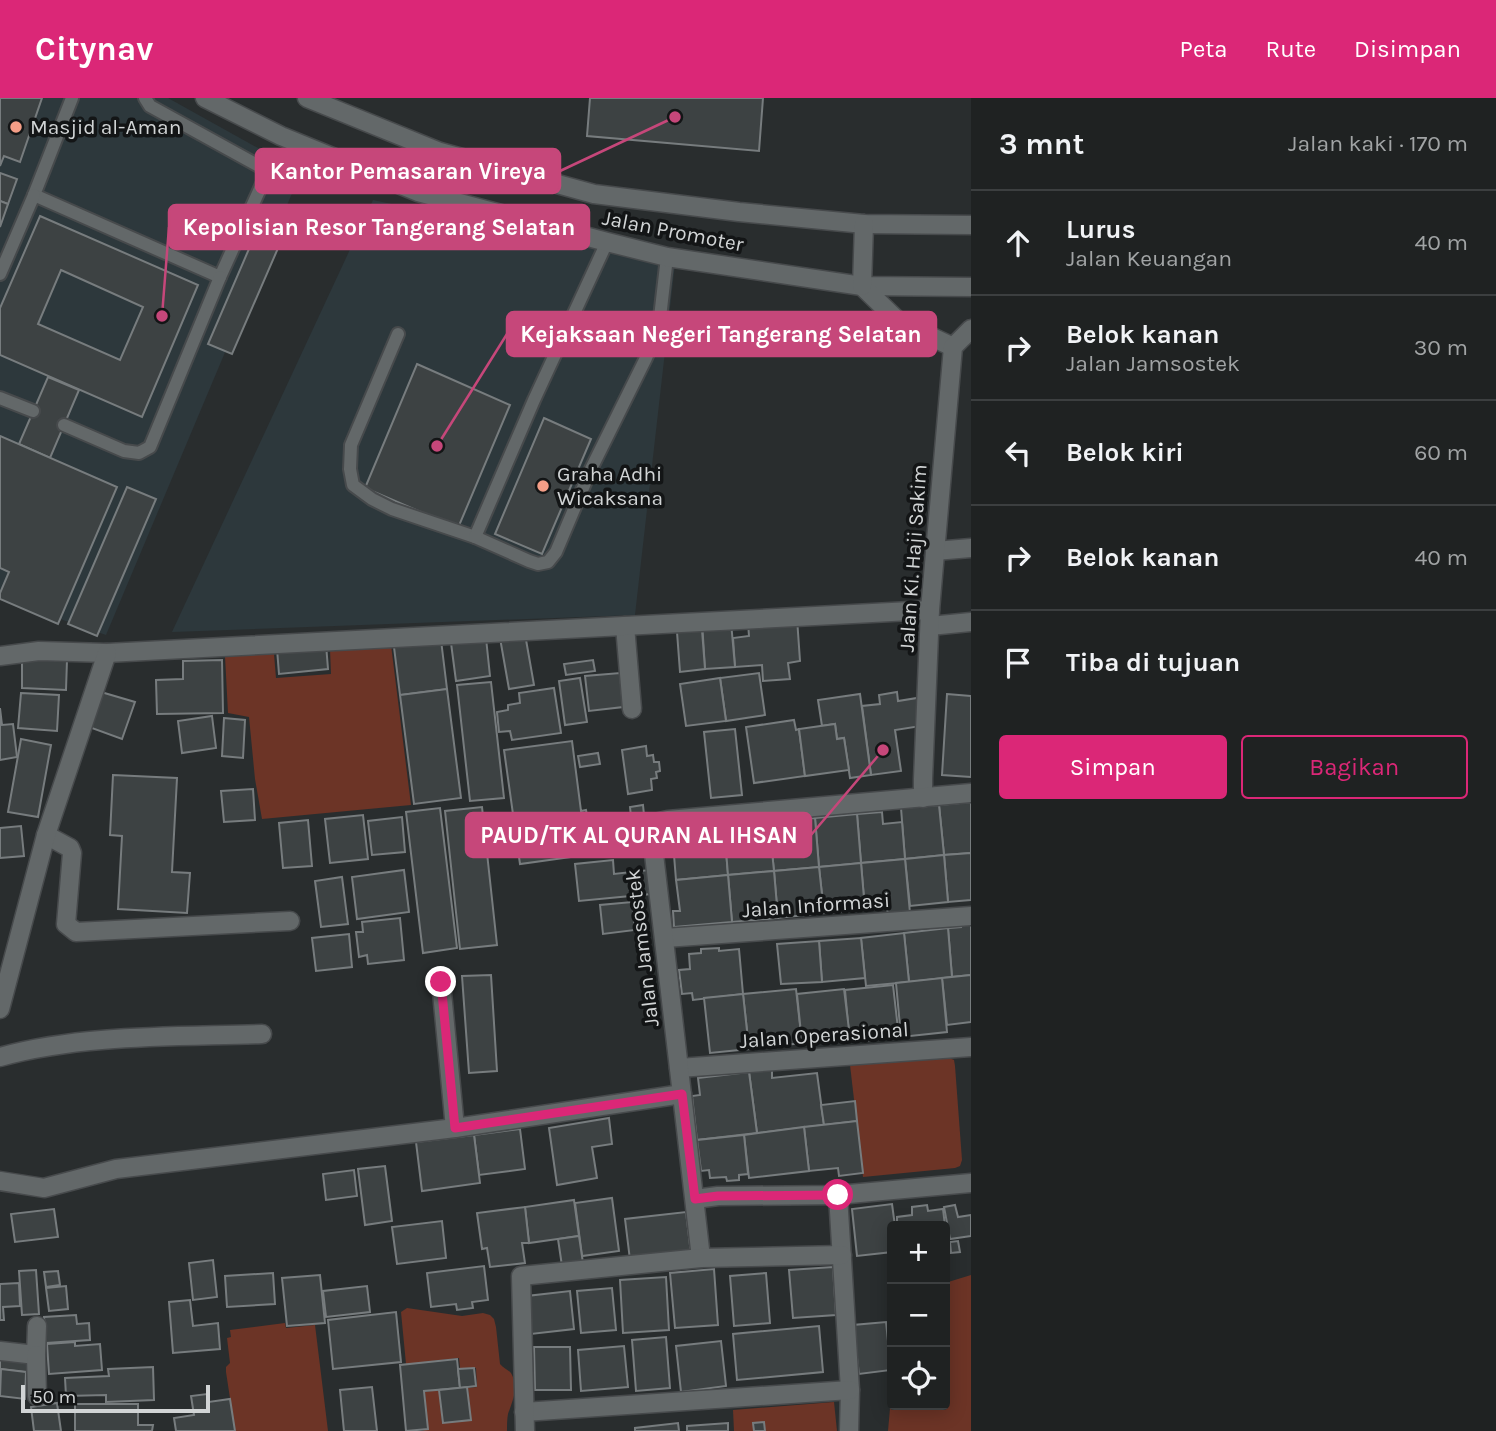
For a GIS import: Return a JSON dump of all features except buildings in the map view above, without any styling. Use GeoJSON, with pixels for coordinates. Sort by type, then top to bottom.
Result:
{"type":"FeatureCollection","features":[{"type":"Feature","properties":{"kind":"street","name":"Jalan Promoter"},"geometry":{"type":"LineString","coordinates":[[205,98],[281,136],[418,192],[667,257],[862,286],[971,287]]}},
{"type":"Feature","properties":{"kind":"street","name":"Jalan Promoter"},"geometry":{"type":"LineString","coordinates":[[308,99],[440,152],[593,194],[864,224],[971,225]]}},
{"type":"Feature","properties":{"kind":"street"},"geometry":{"type":"LineString","coordinates":[[864,224],[862,286],[898,321],[953,347],[971,329]]}},
{"type":"Feature","properties":{"kind":"street","name":"Jalan Ki. Haji Sakim"},"geometry":{"type":"LineString","coordinates":[[923,798],[930,618],[953,347]]}},
{"type":"Feature","properties":{"kind":"street"},"geometry":{"type":"LineString","coordinates":[[935,551],[971,548]]}},
{"type":"Feature","properties":{"kind":"street"},"geometry":{"type":"LineString","coordinates":[[0,656],[39,651],[107,653],[625,625],[930,618],[971,622]]}},
{"type":"Feature","properties":{"kind":"street"},"geometry":{"type":"LineString","coordinates":[[625,625],[632,709]]}},
{"type":"Feature","properties":{"kind":"street"},"geometry":{"type":"LineString","coordinates":[[0,1009],[46,835],[107,653]]}},
{"type":"Feature","properties":{"kind":"street","name":"Jalan Jamsostek"},"geometry":{"type":"LineString","coordinates":[[701,1258],[652,837],[655,823],[971,793]]}},
{"type":"Feature","properties":{"kind":"street"},"geometry":{"type":"LineString","coordinates":[[46,835],[70,848],[72,853],[66,924],[76,932],[290,921]]}},
{"type":"Feature","properties":{"kind":"street","name":"Jalan Informasi"},"geometry":{"type":"LineString","coordinates":[[665,938],[971,916]]}},
{"type":"Feature","properties":{"kind":"street"},"geometry":{"type":"LineString","coordinates":[[441,982],[455,1128]]}},
{"type":"Feature","properties":{"kind":"street"},"geometry":{"type":"LineString","coordinates":[[0,1056],[52,1045],[137,1038],[262,1034]]}},
{"type":"Feature","properties":{"kind":"street"},"geometry":{"type":"LineString","coordinates":[[971,1047],[971,1057]]}},
{"type":"Feature","properties":{"kind":"street","name":"Jalan Operasional"},"geometry":{"type":"LineString","coordinates":[[679,1068],[971,1047]]}},
{"type":"Feature","properties":{"kind":"street"},"geometry":{"type":"LineString","coordinates":[[0,1181],[44,1188],[116,1169],[455,1128],[682,1094]]}},
{"type":"Feature","properties":{"kind":"street"},"geometry":{"type":"LineString","coordinates":[[695,1199],[718,1196],[838,1195],[971,1183]]}},
{"type":"Feature","properties":{"kind":"street"},"geometry":{"type":"LineString","coordinates":[[838,1195],[850,1390],[849,1431]]}},
{"type":"Feature","properties":{"kind":"street"},"geometry":{"type":"LineString","coordinates":[[525,1431],[521,1276],[701,1258],[842,1255]]}},
{"type":"Feature","properties":{"kind":"street"},"geometry":{"type":"LineString","coordinates":[[37,1326],[37,1396]]}},
{"type":"Feature","properties":{"kind":"street"},"geometry":{"type":"LineString","coordinates":[[0,1351],[36,1355]]}},
{"type":"Feature","properties":{"kind":"street"},"geometry":{"type":"LineString","coordinates":[[524,1412],[850,1390]]}},
{"type":"Feature","properties":{"kind":"lane"},"geometry":{"type":"LineString","coordinates":[[0,274],[72,98]]}},
{"type":"Feature","properties":{"kind":"lane"},"geometry":{"type":"LineString","coordinates":[[64,425],[124,451],[139,453],[149,447],[220,277],[268,171],[150,106],[145,98]]}},
{"type":"Feature","properties":{"kind":"lane"},"geometry":{"type":"LineString","coordinates":[[34,195],[220,277]]}},
{"type":"Feature","properties":{"kind":"lane"},"geometry":{"type":"LineString","coordinates":[[475,537],[534,400],[607,242]]}},
{"type":"Feature","properties":{"kind":"lane"},"geometry":{"type":"LineString","coordinates":[[398,334],[351,445],[350,469],[353,485],[392,509],[475,537],[529,561],[538,564],[548,562],[659,326],[667,257]]}},
{"type":"Feature","properties":{"kind":"lane"},"geometry":{"type":"LineString","coordinates":[[0,397],[33,411]]}},
{"type":"Feature","properties":{"kind":"shaded area"},"geometry":{"type":"Polygon","coordinates":[[[0,98],[168,98],[301,172],[106,635],[0,598],[0,98]]]}},
{"type":"Feature","properties":{"kind":"shaded area"},"geometry":{"type":"Polygon","coordinates":[[[373,200],[675,264],[635,615],[172,632],[373,200]]]}},
{"type":"Feature","properties":{"kind":"shaded area"},"geometry":{"type":"Polygon","coordinates":[[[391,645],[411,805],[262,819],[249,717],[228,713],[225,656],[274,654],[276,678],[331,674],[330,649],[391,645]]]}},
{"type":"Feature","properties":{"kind":"shaded area"},"geometry":{"type":"Polygon","coordinates":[[[939,1054],[954,1060],[962,1160],[960,1166],[863,1177],[850,1065],[939,1054]]]}},
{"type":"Feature","properties":{"kind":"shaded area"},"geometry":{"type":"Polygon","coordinates":[[[971,1275],[971,1431],[888,1431],[890,1410],[950,1410],[950,1281],[971,1275]]]}},
{"type":"Feature","properties":{"kind":"shaded area"},"geometry":{"type":"Polygon","coordinates":[[[407,1308],[462,1316],[483,1313],[494,1319],[500,1364],[511,1373],[515,1385],[507,1431],[422,1431],[428,1429],[425,1392],[439,1390],[442,1423],[471,1420],[468,1388],[477,1387],[476,1368],[460,1368],[459,1358],[406,1364],[401,1312],[407,1308]]]}},
{"type":"Feature","properties":{"kind":"shaded area"},"geometry":{"type":"Polygon","coordinates":[[[285,1323],[286,1328],[315,1325],[328,1431],[235,1431],[226,1372],[230,1363],[227,1338],[231,1337],[230,1330],[285,1323]]]}},
{"type":"Feature","properties":{"kind":"shaded area"},"geometry":{"type":"Polygon","coordinates":[[[834,1402],[837,1431],[734,1431],[733,1410],[834,1402]]]}},
{"type":"Feature","properties":{"kind":"place","name":"Kantor Pemasaran Vireya"},"geometry":{"type":"Point","coordinates":[675,117]}},
{"type":"Feature","properties":{"kind":"place","name":"Masjid al-Aman"},"geometry":{"type":"Point","coordinates":[16,127]}},
{"type":"Feature","properties":{"kind":"place","name":"Kepolisian Resor Tangerang Selatan"},"geometry":{"type":"Point","coordinates":[162,316]}},
{"type":"Feature","properties":{"kind":"place","name":"Kejaksaan Negeri Tangerang Selatan"},"geometry":{"type":"Point","coordinates":[437,446]}},
{"type":"Feature","properties":{"kind":"place","name":"Graha Adhi Wicaksana"},"geometry":{"type":"Point","coordinates":[543,486]}},
{"type":"Feature","properties":{"kind":"place","name":"PAUD/TK AL QURAN AL IHSAN"},"geometry":{"type":"Point","coordinates":[883,750]}},
{"type":"Feature","properties":{"kind":"route"},"geometry":{"type":"LineString","coordinates":[[441,982],[455,1128],[682,1094],[695,1199],[718,1196],[838,1195]]}}]}
